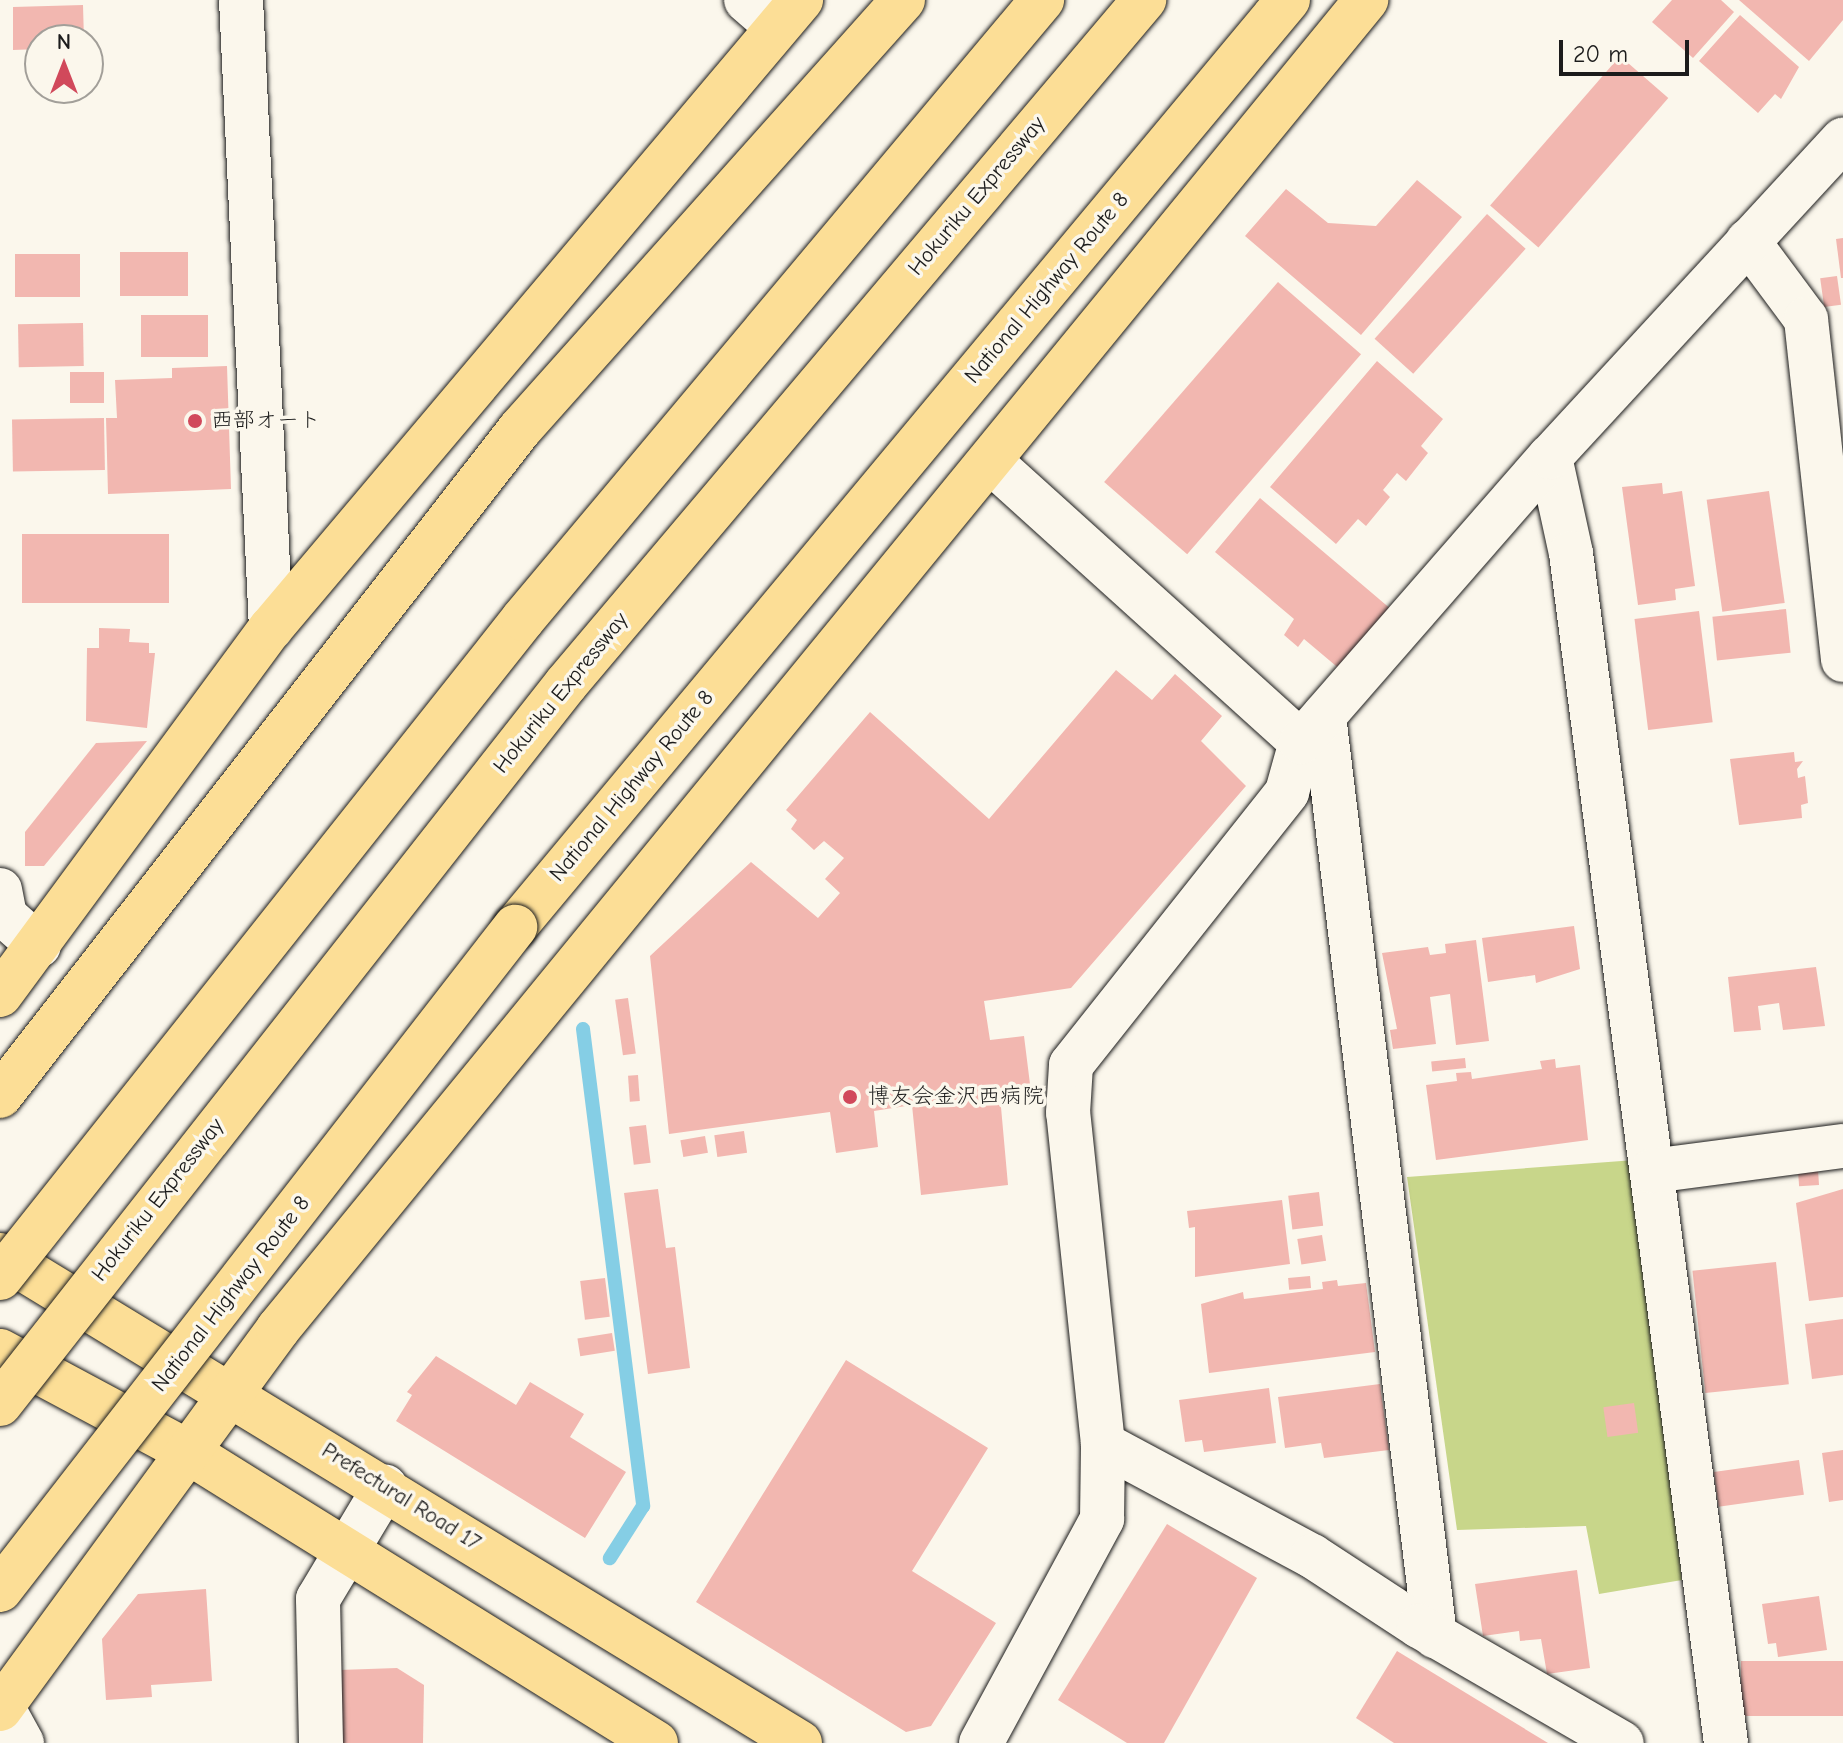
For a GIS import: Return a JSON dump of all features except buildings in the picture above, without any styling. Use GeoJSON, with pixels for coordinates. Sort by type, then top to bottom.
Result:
{"type":"FeatureCollection","features":[{"type":"Feature","properties":{"kind":"main road"},"geometry":{"type":"LineString","coordinates":[[0,1096],[520,429],[903,0]]}},
{"type":"Feature","properties":{"kind":"main road"},"geometry":{"type":"LineString","coordinates":[[0,1278],[523,619],[1042,0]]}},
{"type":"Feature","properties":{"kind":"main road","name":"Hokuriku Expressway"},"geometry":{"type":"LineString","coordinates":[[0,1404],[566,684],[1144,0]]}},
{"type":"Feature","properties":{"kind":"main road","name":"National Highway Route 8"},"geometry":{"type":"LineString","coordinates":[[0,1590],[515,927],[1288,0]]}},
{"type":"Feature","properties":{"kind":"main road"},"geometry":{"type":"LineString","coordinates":[[6,1715],[229,1394],[1366,0]]}},
{"type":"Feature","properties":{"kind":"main road"},"geometry":{"type":"LineString","coordinates":[[0,995],[271,628],[774,9]]}},
{"type":"Feature","properties":{"kind":"main road","name":"Prefectural Road 17"},"geometry":{"type":"LineString","coordinates":[[0,1255],[385,1487],[800,1743]]}},
{"type":"Feature","properties":{"kind":"main road"},"geometry":{"type":"LineString","coordinates":[[0,1351],[188,1452],[656,1743]]}},
{"type":"Feature","properties":{"kind":"street"},"geometry":{"type":"LineString","coordinates":[[241,0],[271,628]]}},
{"type":"Feature","properties":{"kind":"street"},"geometry":{"type":"LineString","coordinates":[[981,1743],[1102,1519],[1103,1444],[1068,1113],[1071,1065],[1287,792],[1312,729],[1550,457],[1843,139]]}},
{"type":"Feature","properties":{"kind":"street"},"geometry":{"type":"LineString","coordinates":[[1748,241],[1806,319],[1843,660]]}},
{"type":"Feature","properties":{"kind":"street"},"geometry":{"type":"LineString","coordinates":[[1550,457],[1571,553],[1726,1743]]}},
{"type":"Feature","properties":{"kind":"street"},"geometry":{"type":"LineString","coordinates":[[991,462],[1312,729],[1435,1636]]}},
{"type":"Feature","properties":{"kind":"street"},"geometry":{"type":"LineString","coordinates":[[0,890],[5,916],[39,946]]}},
{"type":"Feature","properties":{"kind":"street"},"geometry":{"type":"LineString","coordinates":[[1652,1171],[1843,1146]]}},
{"type":"Feature","properties":{"kind":"street"},"geometry":{"type":"LineString","coordinates":[[1103,1444],[1312,1556],[1435,1636],[1622,1743]]}},
{"type":"Feature","properties":{"kind":"street"},"geometry":{"type":"LineString","coordinates":[[321,1743],[318,1599],[385,1487]]}},
{"type":"Feature","properties":{"kind":"green space"},"geometry":{"type":"Polygon","coordinates":[[[1635,1160],[1682,1580],[1599,1594],[1586,1526],[1457,1530],[1407,1177],[1635,1160]]]}},
{"type":"Feature","properties":{"kind":"waterway"},"geometry":{"type":"LineString","coordinates":[[583,1029],[643,1506],[610,1558]]}},
{"type":"Feature","properties":{"kind":"place","name":"西部オート"},"geometry":{"type":"Point","coordinates":[195,421]}},
{"type":"Feature","properties":{"kind":"place","name":"博友会金沢西病院"},"geometry":{"type":"Point","coordinates":[850,1097]}}]}
